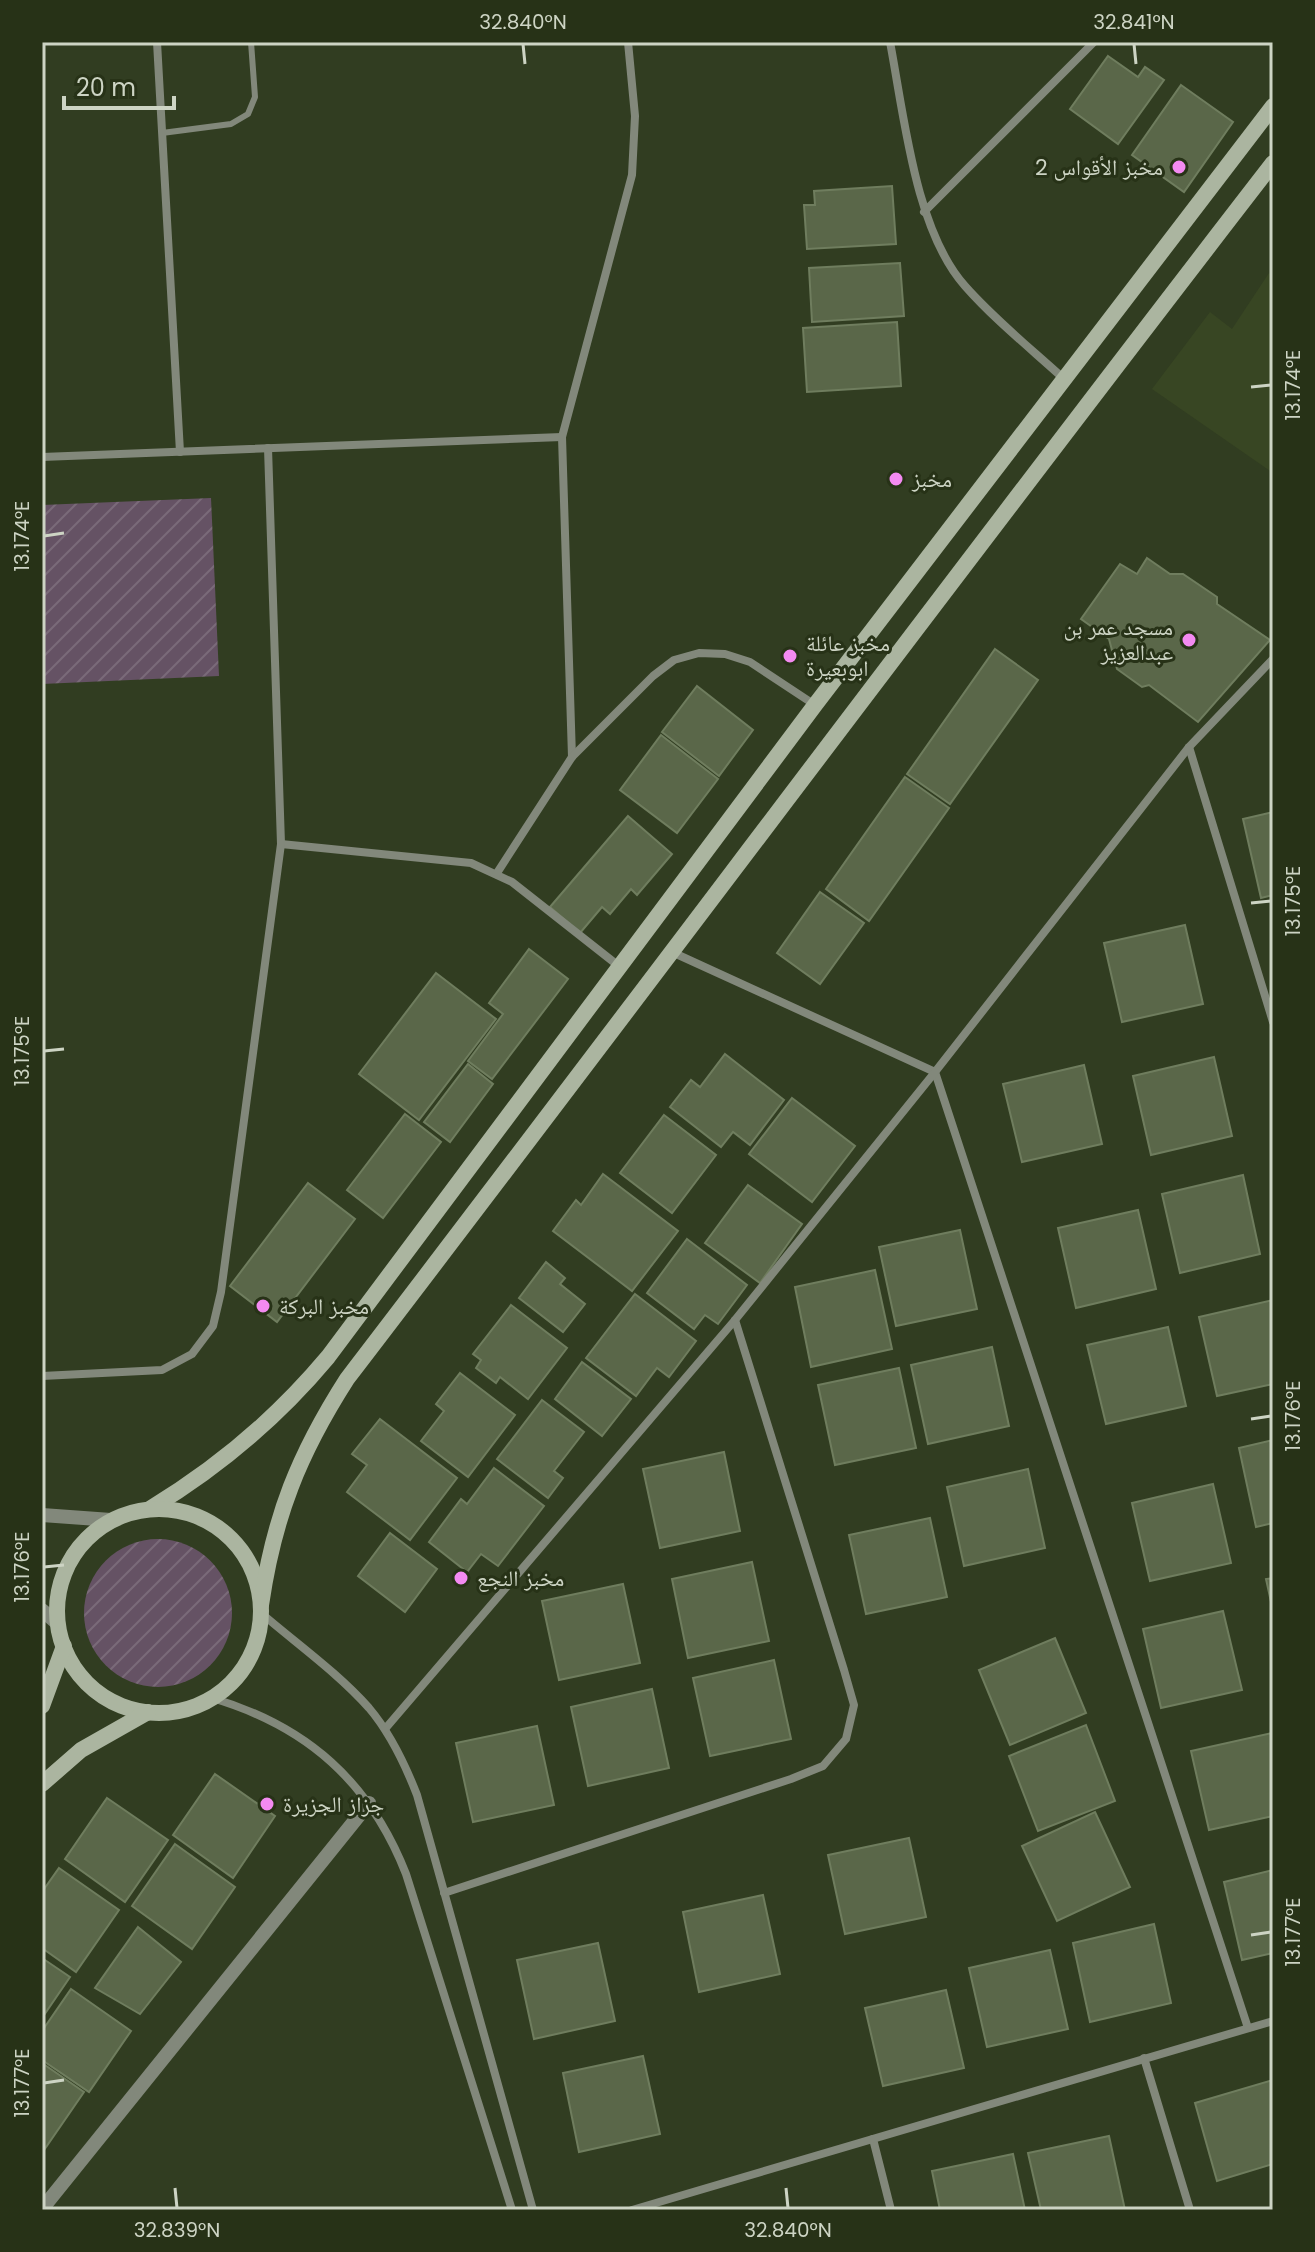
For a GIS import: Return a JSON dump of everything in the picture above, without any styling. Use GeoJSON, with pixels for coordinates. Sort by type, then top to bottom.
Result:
{"type":"FeatureCollection","features":[{"type":"Feature","properties":{"kind":"main road"},"geometry":{"type":"LineString","coordinates":[[151,1508],[217,1465],[276,1415],[303,1387],[815,705],[1273,106]]}},
{"type":"Feature","properties":{"kind":"main road"},"geometry":{"type":"LineString","coordinates":[[261,1609],[251,1566],[227,1534],[192,1513],[151,1508],[111,1520],[90,1534],[74,1553],[57,1599],[58,1624],[74,1667],[97,1691],[126,1708],[170,1712],[192,1708],[212,1698],[242,1671],[259,1633],[267,1565],[289,1486],[306,1449],[347,1379],[674,953],[1078,415],[1273,163]]}},
{"type":"Feature","properties":{"kind":"main road"},"geometry":{"type":"LineString","coordinates":[[42,1706],[64,1646]]}},
{"type":"Feature","properties":{"kind":"main road"},"geometry":{"type":"LineString","coordinates":[[42,1784],[81,1750],[148,1712]]}},
{"type":"Feature","properties":{"kind":"street"},"geometry":{"type":"LineString","coordinates":[[157,42],[180,452]]}},
{"type":"Feature","properties":{"kind":"street"},"geometry":{"type":"LineString","coordinates":[[572,757],[562,437],[632,175],[635,116],[628,42]]}},
{"type":"Feature","properties":{"kind":"street"},"geometry":{"type":"LineString","coordinates":[[890,42],[924,212],[945,258],[964,285],[1063,378]]}},
{"type":"Feature","properties":{"kind":"street"},"geometry":{"type":"LineString","coordinates":[[924,212],[1094,42]]}},
{"type":"Feature","properties":{"kind":"street"},"geometry":{"type":"LineString","coordinates":[[42,457],[562,437]]}},
{"type":"Feature","properties":{"kind":"street"},"geometry":{"type":"LineString","coordinates":[[42,1376],[162,1370],[192,1354],[213,1326],[221,1292],[281,844],[268,448]]}},
{"type":"Feature","properties":{"kind":"street"},"geometry":{"type":"LineString","coordinates":[[497,873],[572,757],[653,676],[674,660],[699,653],[725,654],[750,662],[815,705]]}},
{"type":"Feature","properties":{"kind":"street"},"geometry":{"type":"LineString","coordinates":[[385,1729],[735,1320],[935,1072],[1189,747],[1273,659]]}},
{"type":"Feature","properties":{"kind":"street"},"geometry":{"type":"LineString","coordinates":[[1189,747],[1273,1022]]}},
{"type":"Feature","properties":{"kind":"street"},"geometry":{"type":"LineString","coordinates":[[281,844],[471,863],[497,873],[620,968]]}},
{"type":"Feature","properties":{"kind":"street"},"geometry":{"type":"LineString","coordinates":[[674,953],[935,1072],[1248,2028]]}},
{"type":"Feature","properties":{"kind":"street"},"geometry":{"type":"LineString","coordinates":[[444,1893],[791,1779],[823,1766],[846,1739],[854,1705],[848,1682],[735,1320]]}},
{"type":"Feature","properties":{"kind":"street"},"geometry":{"type":"LineString","coordinates":[[42,1515],[111,1520]]}},
{"type":"Feature","properties":{"kind":"street"},"geometry":{"type":"LineString","coordinates":[[261,1609],[351,1690],[398,1749],[417,1795],[533,2210]]}},
{"type":"Feature","properties":{"kind":"street"},"geometry":{"type":"LineString","coordinates":[[42,1610],[58,1624]]}},
{"type":"Feature","properties":{"kind":"street"},"geometry":{"type":"LineString","coordinates":[[212,1698],[240,1706],[290,1731],[336,1765],[369,1803],[386,1829],[406,1874],[512,2210]]}},
{"type":"Feature","properties":{"kind":"street"},"geometry":{"type":"LineString","coordinates":[[42,2209],[369,1803]]}},
{"type":"Feature","properties":{"kind":"street"},"geometry":{"type":"LineString","coordinates":[[632,2210],[1273,2021]]}},
{"type":"Feature","properties":{"kind":"street"},"geometry":{"type":"LineString","coordinates":[[1144,2058],[1190,2210]]}},
{"type":"Feature","properties":{"kind":"street"},"geometry":{"type":"LineString","coordinates":[[873,2139],[891,2210]]}},
{"type":"Feature","properties":{"kind":"lane"},"geometry":{"type":"LineString","coordinates":[[162,133],[231,124],[248,114],[255,97],[251,42]]}},
{"type":"Feature","properties":{"kind":"shaded area"},"geometry":{"type":"Polygon","coordinates":[[[1269,273],[1273,276],[1273,473],[1152,389],[1210,312],[1232,329],[1269,273]]]}},
{"type":"Feature","properties":{"kind":"shaded area"},"geometry":{"type":"Polygon","coordinates":[[[211,498],[219,676],[42,684],[42,505],[211,498]]]}},
{"type":"Feature","properties":{"kind":"shaded area"},"geometry":{"type":"Polygon","coordinates":[[[158,1539],[186,1544],[211,1560],[227,1585],[232,1613],[227,1641],[211,1666],[186,1682],[158,1687],[130,1682],[105,1666],[89,1641],[84,1613],[89,1585],[105,1560],[130,1544],[158,1539]]]}},
{"type":"Feature","properties":{"kind":"building"},"geometry":{"type":"Polygon","coordinates":[[[1108,56],[1138,77],[1145,67],[1164,80],[1118,144],[1070,109],[1108,56]]]}},
{"type":"Feature","properties":{"kind":"building"},"geometry":{"type":"Polygon","coordinates":[[[1181,85],[1233,122],[1184,192],[1132,155],[1181,85]]]}},
{"type":"Feature","properties":{"kind":"building"},"geometry":{"type":"Polygon","coordinates":[[[892,186],[896,244],[807,249],[804,205],[815,205],[814,191],[892,186]]]}},
{"type":"Feature","properties":{"kind":"building"},"geometry":{"type":"Polygon","coordinates":[[[900,263],[904,316],[812,322],[809,268],[900,263]]]}},
{"type":"Feature","properties":{"kind":"building"},"geometry":{"type":"Polygon","coordinates":[[[897,322],[901,386],[807,392],[803,328],[897,322]]]}},
{"type":"Feature","properties":{"kind":"building","name":"مسجد عمر بن عبدالعزيز"},"geometry":{"type":"Polygon","coordinates":[[[1147,558],[1170,574],[1183,574],[1217,597],[1217,604],[1270,640],[1198,722],[1149,685],[1142,687],[1117,669],[1109,639],[1081,619],[1120,564],[1137,574],[1147,558]]]}},
{"type":"Feature","properties":{"kind":"building"},"geometry":{"type":"Polygon","coordinates":[[[995,649],[1038,680],[950,804],[907,774],[995,649]]]}},
{"type":"Feature","properties":{"kind":"building"},"geometry":{"type":"Polygon","coordinates":[[[697,686],[753,730],[719,776],[662,732],[697,686]]]}},
{"type":"Feature","properties":{"kind":"building"},"geometry":{"type":"Polygon","coordinates":[[[661,735],[718,779],[677,833],[620,790],[661,735]]]}},
{"type":"Feature","properties":{"kind":"building"},"geometry":{"type":"Polygon","coordinates":[[[905,777],[949,808],[869,921],[826,889],[905,777]]]}},
{"type":"Feature","properties":{"kind":"building"},"geometry":{"type":"Polygon","coordinates":[[[1273,812],[1273,895],[1261,898],[1243,819],[1273,812]]]}},
{"type":"Feature","properties":{"kind":"building"},"geometry":{"type":"Polygon","coordinates":[[[628,816],[672,854],[637,895],[631,889],[610,914],[602,907],[580,933],[550,907],[628,816]]]}},
{"type":"Feature","properties":{"kind":"building"},"geometry":{"type":"Polygon","coordinates":[[[820,892],[864,923],[820,984],[777,953],[820,892]]]}},
{"type":"Feature","properties":{"kind":"building"},"geometry":{"type":"Polygon","coordinates":[[[1185,925],[1203,1004],[1122,1022],[1104,943],[1185,925]]]}},
{"type":"Feature","properties":{"kind":"building"},"geometry":{"type":"Polygon","coordinates":[[[529,949],[568,979],[492,1079],[468,1061],[503,1014],[489,1003],[529,949]]]}},
{"type":"Feature","properties":{"kind":"building"},"geometry":{"type":"Polygon","coordinates":[[[436,973],[496,1019],[419,1120],[359,1074],[436,973]]]}},
{"type":"Feature","properties":{"kind":"building"},"geometry":{"type":"Polygon","coordinates":[[[725,1054],[784,1100],[750,1145],[733,1132],[721,1147],[670,1107],[691,1080],[700,1087],[725,1054]]]}},
{"type":"Feature","properties":{"kind":"building"},"geometry":{"type":"Polygon","coordinates":[[[1214,1057],[1232,1136],[1151,1155],[1133,1076],[1214,1057]]]}},
{"type":"Feature","properties":{"kind":"building"},"geometry":{"type":"Polygon","coordinates":[[[468,1064],[493,1084],[450,1142],[424,1122],[468,1064]]]}},
{"type":"Feature","properties":{"kind":"building"},"geometry":{"type":"Polygon","coordinates":[[[1084,1065],[1102,1144],[1022,1162],[1003,1084],[1084,1065]]]}},
{"type":"Feature","properties":{"kind":"building"},"geometry":{"type":"Polygon","coordinates":[[[792,1098],[855,1146],[812,1202],[749,1154],[792,1098]]]}},
{"type":"Feature","properties":{"kind":"building"},"geometry":{"type":"Polygon","coordinates":[[[405,1114],[441,1142],[383,1218],[347,1190],[405,1114]]]}},
{"type":"Feature","properties":{"kind":"building"},"geometry":{"type":"Polygon","coordinates":[[[664,1115],[716,1155],[672,1213],[620,1173],[664,1115]]]}},
{"type":"Feature","properties":{"kind":"building"},"geometry":{"type":"Polygon","coordinates":[[[603,1174],[678,1231],[632,1291],[553,1231],[576,1200],[581,1205],[603,1174]]]}},
{"type":"Feature","properties":{"kind":"building"},"geometry":{"type":"Polygon","coordinates":[[[1243,1175],[1260,1254],[1180,1273],[1162,1194],[1243,1175]]]}},
{"type":"Feature","properties":{"kind":"building"},"geometry":{"type":"Polygon","coordinates":[[[308,1183],[355,1219],[277,1322],[230,1286],[308,1183]]]}},
{"type":"Feature","properties":{"kind":"building"},"geometry":{"type":"Polygon","coordinates":[[[748,1185],[802,1224],[760,1283],[705,1243],[748,1185]]]}},
{"type":"Feature","properties":{"kind":"building"},"geometry":{"type":"Polygon","coordinates":[[[1138,1210],[1156,1289],[1076,1308],[1058,1228],[1138,1210]]]}},
{"type":"Feature","properties":{"kind":"building"},"geometry":{"type":"Polygon","coordinates":[[[960,1230],[977,1309],[896,1326],[879,1247],[960,1230]]]}},
{"type":"Feature","properties":{"kind":"building"},"geometry":{"type":"Polygon","coordinates":[[[687,1239],[747,1285],[718,1324],[705,1315],[694,1329],[647,1293],[687,1239]]]}},
{"type":"Feature","properties":{"kind":"building"},"geometry":{"type":"Polygon","coordinates":[[[546,1262],[565,1278],[560,1284],[585,1304],[563,1332],[519,1298],[546,1262]]]}},
{"type":"Feature","properties":{"kind":"building"},"geometry":{"type":"Polygon","coordinates":[[[875,1270],[892,1349],[811,1367],[795,1287],[875,1270]]]}},
{"type":"Feature","properties":{"kind":"building"},"geometry":{"type":"Polygon","coordinates":[[[635,1294],[696,1341],[669,1377],[657,1368],[636,1396],[586,1358],[635,1294]]]}},
{"type":"Feature","properties":{"kind":"building"},"geometry":{"type":"Polygon","coordinates":[[[1273,1300],[1273,1384],[1217,1396],[1199,1317],[1273,1300]]]}},
{"type":"Feature","properties":{"kind":"building"},"geometry":{"type":"Polygon","coordinates":[[[511,1305],[567,1348],[528,1399],[500,1377],[496,1383],[476,1368],[481,1360],[473,1354],[511,1305]]]}},
{"type":"Feature","properties":{"kind":"building"},"geometry":{"type":"Polygon","coordinates":[[[1168,1327],[1186,1406],[1106,1424],[1087,1345],[1168,1327]]]}},
{"type":"Feature","properties":{"kind":"building"},"geometry":{"type":"Polygon","coordinates":[[[992,1347],[1009,1426],[928,1444],[911,1365],[992,1347]]]}},
{"type":"Feature","properties":{"kind":"building"},"geometry":{"type":"Polygon","coordinates":[[[582,1362],[631,1399],[602,1436],[555,1399],[582,1362]]]}},
{"type":"Feature","properties":{"kind":"building"},"geometry":{"type":"Polygon","coordinates":[[[899,1368],[916,1448],[835,1465],[818,1385],[899,1368]]]}},
{"type":"Feature","properties":{"kind":"building"},"geometry":{"type":"Polygon","coordinates":[[[460,1373],[515,1415],[468,1477],[421,1441],[444,1411],[436,1404],[460,1373]]]}},
{"type":"Feature","properties":{"kind":"building"},"geometry":{"type":"Polygon","coordinates":[[[542,1400],[584,1432],[554,1471],[563,1478],[548,1498],[497,1459],[542,1400]]]}},
{"type":"Feature","properties":{"kind":"building"},"geometry":{"type":"Polygon","coordinates":[[[380,1419],[457,1478],[410,1540],[347,1492],[367,1465],[352,1454],[380,1419]]]}},
{"type":"Feature","properties":{"kind":"building"},"geometry":{"type":"Polygon","coordinates":[[[1273,1440],[1273,1523],[1256,1527],[1239,1448],[1273,1440]]]}},
{"type":"Feature","properties":{"kind":"building"},"geometry":{"type":"Polygon","coordinates":[[[724,1452],[740,1531],[660,1548],[643,1469],[724,1452]]]}},
{"type":"Feature","properties":{"kind":"building"},"geometry":{"type":"Polygon","coordinates":[[[494,1468],[544,1506],[498,1566],[481,1554],[467,1572],[429,1542],[461,1499],[467,1504],[494,1468]]]}},
{"type":"Feature","properties":{"kind":"building"},"geometry":{"type":"Polygon","coordinates":[[[1028,1469],[1045,1548],[964,1566],[947,1487],[1028,1469]]]}},
{"type":"Feature","properties":{"kind":"building"},"geometry":{"type":"Polygon","coordinates":[[[1213,1484],[1231,1563],[1150,1581],[1132,1503],[1213,1484]]]}},
{"type":"Feature","properties":{"kind":"building"},"geometry":{"type":"Polygon","coordinates":[[[930,1518],[947,1597],[866,1614],[849,1535],[930,1518]]]}},
{"type":"Feature","properties":{"kind":"building"},"geometry":{"type":"Polygon","coordinates":[[[390,1533],[437,1569],[405,1612],[358,1576],[390,1533]]]}},
{"type":"Feature","properties":{"kind":"building"},"geometry":{"type":"Polygon","coordinates":[[[752,1562],[769,1641],[688,1658],[672,1579],[752,1562]]]}},
{"type":"Feature","properties":{"kind":"building"},"geometry":{"type":"Polygon","coordinates":[[[1273,1578],[1273,1611],[1266,1579],[1273,1578]]]}},
{"type":"Feature","properties":{"kind":"building"},"geometry":{"type":"Polygon","coordinates":[[[623,1584],[640,1663],[559,1680],[542,1601],[623,1584]]]}},
{"type":"Feature","properties":{"kind":"building"},"geometry":{"type":"Polygon","coordinates":[[[1223,1611],[1242,1690],[1161,1708],[1143,1629],[1223,1611]]]}},
{"type":"Feature","properties":{"kind":"building"},"geometry":{"type":"Polygon","coordinates":[[[1055,1638],[1086,1713],[1010,1745],[979,1670],[1055,1638]]]}},
{"type":"Feature","properties":{"kind":"building"},"geometry":{"type":"Polygon","coordinates":[[[774,1660],[791,1739],[710,1756],[693,1678],[774,1660]]]}},
{"type":"Feature","properties":{"kind":"building"},"geometry":{"type":"Polygon","coordinates":[[[652,1689],[669,1768],[588,1786],[571,1707],[652,1689]]]}},
{"type":"Feature","properties":{"kind":"building"},"geometry":{"type":"Polygon","coordinates":[[[1086,1725],[1115,1801],[1038,1831],[1009,1756],[1086,1725]]]}},
{"type":"Feature","properties":{"kind":"building"},"geometry":{"type":"Polygon","coordinates":[[[537,1726],[554,1805],[473,1822],[456,1743],[537,1726]]]}},
{"type":"Feature","properties":{"kind":"building"},"geometry":{"type":"Polygon","coordinates":[[[1272,1733],[1273,1816],[1209,1830],[1191,1751],[1272,1733]]]}},
{"type":"Feature","properties":{"kind":"building"},"geometry":{"type":"Polygon","coordinates":[[[215,1774],[275,1816],[233,1878],[173,1835],[215,1774]]]}},
{"type":"Feature","properties":{"kind":"building"},"geometry":{"type":"Polygon","coordinates":[[[107,1798],[168,1840],[125,1902],[65,1859],[107,1798]]]}},
{"type":"Feature","properties":{"kind":"building"},"geometry":{"type":"Polygon","coordinates":[[[1095,1812],[1130,1887],[1057,1921],[1022,1846],[1095,1812]]]}},
{"type":"Feature","properties":{"kind":"building"},"geometry":{"type":"Polygon","coordinates":[[[909,1838],[926,1917],[845,1934],[828,1855],[909,1838]]]}},
{"type":"Feature","properties":{"kind":"building"},"geometry":{"type":"Polygon","coordinates":[[[175,1844],[235,1887],[192,1949],[132,1906],[175,1844]]]}},
{"type":"Feature","properties":{"kind":"building"},"geometry":{"type":"Polygon","coordinates":[[[59,1868],[119,1910],[76,1972],[42,1948],[42,1892],[59,1868]]]}},
{"type":"Feature","properties":{"kind":"building"},"geometry":{"type":"Polygon","coordinates":[[[1273,1870],[1273,1953],[1242,1960],[1224,1882],[1273,1870]]]}},
{"type":"Feature","properties":{"kind":"building"},"geometry":{"type":"Polygon","coordinates":[[[763,1895],[780,1974],[699,1992],[683,1912],[763,1895]]]}},
{"type":"Feature","properties":{"kind":"building"},"geometry":{"type":"Polygon","coordinates":[[[1154,1924],[1171,2003],[1090,2022],[1073,1943],[1154,1924]]]}},
{"type":"Feature","properties":{"kind":"building"},"geometry":{"type":"Polygon","coordinates":[[[138,1927],[181,1962],[140,2014],[95,1988],[138,1927]]]}},
{"type":"Feature","properties":{"kind":"building"},"geometry":{"type":"Polygon","coordinates":[[[598,1943],[615,2021],[534,2039],[517,1960],[598,1943]]]}},
{"type":"Feature","properties":{"kind":"building"},"geometry":{"type":"Polygon","coordinates":[[[1050,1950],[1068,2029],[987,2047],[969,1968],[1050,1950]]]}},
{"type":"Feature","properties":{"kind":"building"},"geometry":{"type":"Polygon","coordinates":[[[42,1958],[70,1977],[42,2018],[42,1958]]]}},
{"type":"Feature","properties":{"kind":"building"},"geometry":{"type":"Polygon","coordinates":[[[71,1989],[131,2031],[89,2092],[42,2060],[42,2031],[71,1989]]]}},
{"type":"Feature","properties":{"kind":"building"},"geometry":{"type":"Polygon","coordinates":[[[946,1990],[964,2068],[883,2086],[865,2008],[946,1990]]]}},
{"type":"Feature","properties":{"kind":"building"},"geometry":{"type":"Polygon","coordinates":[[[643,2056],[660,2134],[579,2152],[563,2073],[643,2056]]]}},
{"type":"Feature","properties":{"kind":"building"},"geometry":{"type":"Polygon","coordinates":[[[42,2063],[84,2092],[42,2153],[42,2063]]]}},
{"type":"Feature","properties":{"kind":"building"},"geometry":{"type":"Polygon","coordinates":[[[1273,2080],[1273,2164],[1217,2181],[1195,2103],[1273,2080]]]}},
{"type":"Feature","properties":{"kind":"building"},"geometry":{"type":"Polygon","coordinates":[[[1109,2136],[1125,2210],[1041,2210],[1028,2153],[1109,2136]]]}},
{"type":"Feature","properties":{"kind":"building"},"geometry":{"type":"Polygon","coordinates":[[[1013,2154],[1025,2210],[940,2210],[932,2171],[1013,2154]]]}},
{"type":"Feature","properties":{"kind":"place","name":"مخبز الأقواس 2"},"geometry":{"type":"Point","coordinates":[1179,167]}},
{"type":"Feature","properties":{"kind":"place","name":"مخبز"},"geometry":{"type":"Point","coordinates":[896,479]}},
{"type":"Feature","properties":{"kind":"place","name":"مسجد عمر بن عبدالعزيز"},"geometry":{"type":"Point","coordinates":[1189,640]}},
{"type":"Feature","properties":{"kind":"place","name":"مخبز عائلة ابوبعيرة"},"geometry":{"type":"Point","coordinates":[790,656]}},
{"type":"Feature","properties":{"kind":"place","name":"مخبز البركة"},"geometry":{"type":"Point","coordinates":[263,1306]}},
{"type":"Feature","properties":{"kind":"place","name":"مخبز النجع"},"geometry":{"type":"Point","coordinates":[461,1578]}},
{"type":"Feature","properties":{"kind":"place","name":"جزاز الجزيرة"},"geometry":{"type":"Point","coordinates":[267,1804]}}]}
